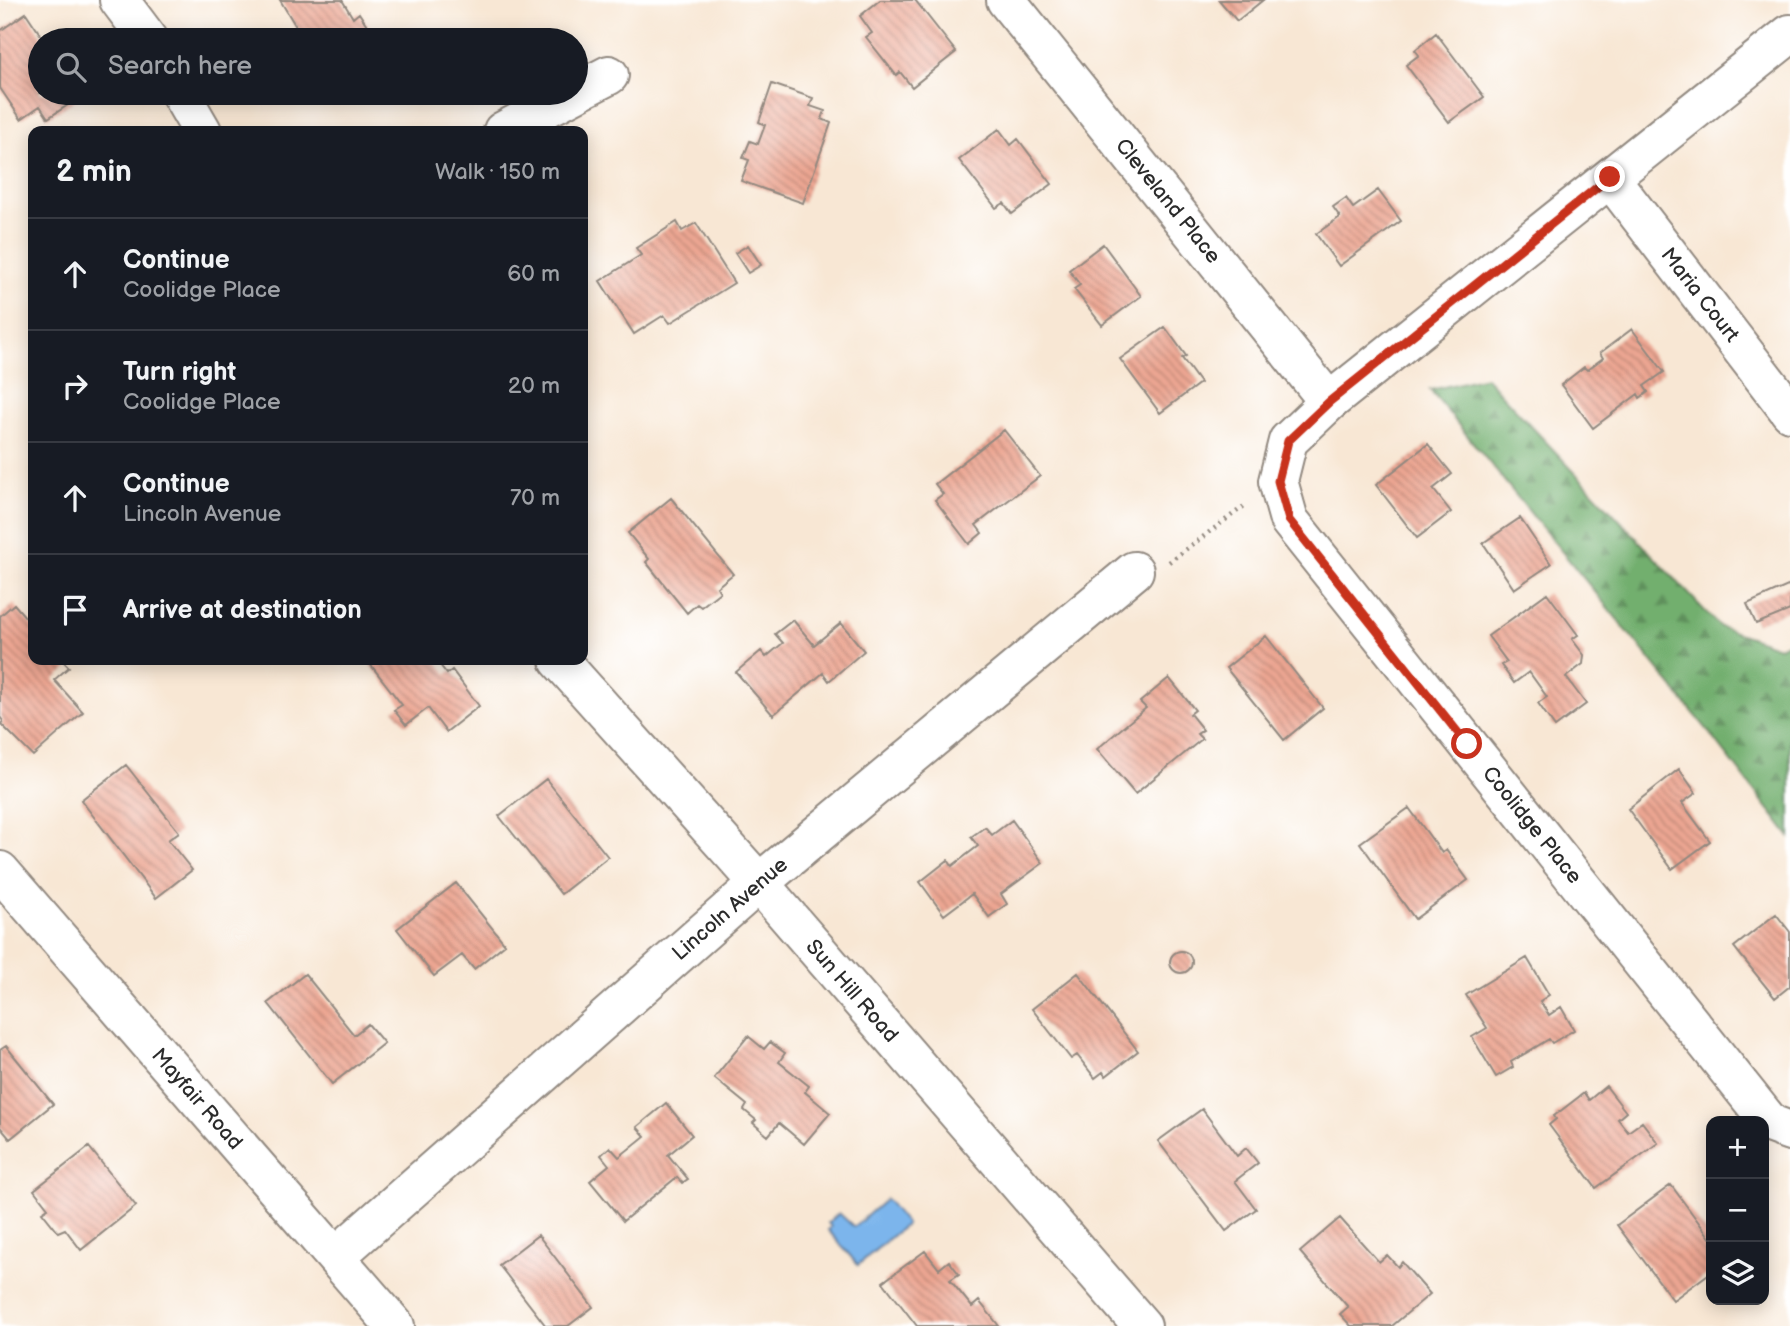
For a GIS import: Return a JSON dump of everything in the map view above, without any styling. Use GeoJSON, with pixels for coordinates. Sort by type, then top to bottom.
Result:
{"type":"FeatureCollection","features":[{"type":"Feature","properties":{"kind":"street"},"geometry":{"type":"LineString","coordinates":[[119,0],[140,28]]}},
{"type":"Feature","properties":{"kind":"street","name":"Cleveland Place"},"geometry":{"type":"LineString","coordinates":[[1006,0],[1329,402]]}},
{"type":"Feature","properties":{"kind":"street"},"geometry":{"type":"LineString","coordinates":[[1329,402],[1790,34]]}},
{"type":"Feature","properties":{"kind":"street"},"geometry":{"type":"LineString","coordinates":[[187,105],[199,126]]}},
{"type":"Feature","properties":{"kind":"street"},"geometry":{"type":"LineString","coordinates":[[513,126],[553,105]]}},
{"type":"Feature","properties":{"kind":"street","name":"Maria Court"},"geometry":{"type":"LineString","coordinates":[[1610,177],[1790,412]]}},
{"type":"Feature","properties":{"kind":"street","name":"Coolidge Place"},"geometry":{"type":"LineString","coordinates":[[1329,402],[1288,441],[1278,481],[1289,520],[1771,1124],[1790,1131]]}},
{"type":"Feature","properties":{"kind":"street","name":"Lincoln Avenue"},"geometry":{"type":"LineString","coordinates":[[335,1257],[759,883],[1134,571]]}},
{"type":"Feature","properties":{"kind":"street","name":"Sun Hill Road"},"geometry":{"type":"LineString","coordinates":[[563,665],[759,883],[1142,1326]]}},
{"type":"Feature","properties":{"kind":"street","name":"Mayfair Road"},"geometry":{"type":"LineString","coordinates":[[0,871],[395,1326]]}},
{"type":"Feature","properties":{"kind":"path"},"geometry":{"type":"LineString","coordinates":[[1134,571],[1153,574],[1278,481]]}},
{"type":"Feature","properties":{"kind":"green space"},"geometry":{"type":"Polygon","coordinates":[[[1485,377],[1720,627],[1779,647],[1790,641],[1790,837],[1706,728],[1430,390],[1485,377]]]}},
{"type":"Feature","properties":{"kind":"water"},"geometry":{"type":"Polygon","coordinates":[[[886,1199],[906,1224],[858,1265],[828,1230],[831,1227],[828,1223],[839,1213],[854,1227],[886,1199]]]}},
{"type":"Feature","properties":{"kind":"building"},"geometry":{"type":"Polygon","coordinates":[[[280,0],[342,0],[353,18],[359,13],[369,28],[297,28],[280,0]]]}},
{"type":"Feature","properties":{"kind":"building"},"geometry":{"type":"Polygon","coordinates":[[[880,0],[915,0],[956,52],[912,87],[900,72],[896,75],[866,37],[872,33],[860,16],[880,0]]]}},
{"type":"Feature","properties":{"kind":"building"},"geometry":{"type":"Polygon","coordinates":[[[1219,0],[1263,0],[1237,21],[1219,0]]]}},
{"type":"Feature","properties":{"kind":"building"},"geometry":{"type":"Polygon","coordinates":[[[26,13],[36,28],[28,28],[28,105],[68,105],[48,118],[40,106],[21,119],[0,88],[0,31],[26,13]]]}},
{"type":"Feature","properties":{"kind":"building"},"geometry":{"type":"Polygon","coordinates":[[[1436,33],[1484,97],[1449,122],[1406,65],[1419,55],[1415,50],[1436,33]]]}},
{"type":"Feature","properties":{"kind":"building"},"geometry":{"type":"Polygon","coordinates":[[[772,84],[813,98],[810,106],[825,111],[822,119],[831,123],[803,203],[741,181],[749,160],[743,158],[750,141],[758,144],[765,125],[759,122],[772,84]]]}},
{"type":"Feature","properties":{"kind":"building"},"geometry":{"type":"Polygon","coordinates":[[[999,129],[1011,145],[1018,139],[1052,184],[1012,214],[1004,203],[996,208],[959,160],[999,129]]]}},
{"type":"Feature","properties":{"kind":"building"},"geometry":{"type":"Polygon","coordinates":[[[1378,190],[1401,221],[1339,266],[1316,234],[1340,217],[1333,207],[1346,198],[1353,208],[1378,190]]]}},
{"type":"Feature","properties":{"kind":"building"},"geometry":{"type":"Polygon","coordinates":[[[677,222],[682,231],[696,223],[734,283],[670,323],[664,315],[634,334],[600,281],[641,255],[636,248],[677,222]]]}},
{"type":"Feature","properties":{"kind":"building"},"geometry":{"type":"Polygon","coordinates":[[[1103,244],[1141,296],[1102,325],[1074,289],[1080,285],[1069,270],[1103,244]]]}},
{"type":"Feature","properties":{"kind":"building"},"geometry":{"type":"Polygon","coordinates":[[[748,245],[761,265],[748,273],[735,253],[748,245]]]}},
{"type":"Feature","properties":{"kind":"building"},"geometry":{"type":"Polygon","coordinates":[[[1165,327],[1186,356],[1182,358],[1200,383],[1160,413],[1120,359],[1165,327]]]}},
{"type":"Feature","properties":{"kind":"building"},"geometry":{"type":"Polygon","coordinates":[[[1632,329],[1664,372],[1644,386],[1648,392],[1640,398],[1638,394],[1593,428],[1561,385],[1584,367],[1587,370],[1603,358],[1600,353],[1632,329]]]}},
{"type":"Feature","properties":{"kind":"building"},"geometry":{"type":"Polygon","coordinates":[[[1004,430],[1040,476],[976,525],[982,533],[969,544],[935,500],[943,494],[935,484],[1004,430]]]}},
{"type":"Feature","properties":{"kind":"building"},"geometry":{"type":"Polygon","coordinates":[[[1428,444],[1452,474],[1433,489],[1451,512],[1417,538],[1376,485],[1428,444]]]}},
{"type":"Feature","properties":{"kind":"building"},"geometry":{"type":"Polygon","coordinates":[[[671,498],[733,574],[717,587],[720,592],[701,607],[697,604],[687,613],[646,562],[649,559],[628,533],[671,498]]]}},
{"type":"Feature","properties":{"kind":"building"},"geometry":{"type":"Polygon","coordinates":[[[1520,518],[1551,564],[1514,589],[1483,543],[1520,518]]]}},
{"type":"Feature","properties":{"kind":"building"},"geometry":{"type":"Polygon","coordinates":[[[1790,585],[1790,610],[1756,624],[1747,604],[1790,585]]]}},
{"type":"Feature","properties":{"kind":"building"},"geometry":{"type":"Polygon","coordinates":[[[1547,593],[1578,635],[1572,639],[1584,655],[1583,664],[1566,677],[1586,704],[1555,727],[1538,703],[1547,697],[1529,672],[1514,683],[1501,665],[1507,662],[1488,636],[1547,593]]]}},
{"type":"Feature","properties":{"kind":"building"},"geometry":{"type":"Polygon","coordinates":[[[14,604],[28,620],[28,665],[69,667],[54,680],[83,712],[33,756],[1,724],[0,616],[14,604]]]}},
{"type":"Feature","properties":{"kind":"building"},"geometry":{"type":"Polygon","coordinates":[[[793,620],[814,645],[841,623],[864,651],[829,681],[823,673],[773,715],[736,672],[761,651],[766,657],[783,643],[775,634],[793,620]]]}},
{"type":"Feature","properties":{"kind":"building"},"geometry":{"type":"Polygon","coordinates":[[[1266,636],[1323,708],[1284,740],[1226,668],[1266,636]]]}},
{"type":"Feature","properties":{"kind":"building"},"geometry":{"type":"Polygon","coordinates":[[[371,665],[440,665],[447,674],[452,670],[479,706],[446,732],[428,708],[406,725],[394,710],[402,705],[371,665]]]}},
{"type":"Feature","properties":{"kind":"building"},"geometry":{"type":"Polygon","coordinates":[[[1169,678],[1195,710],[1190,714],[1203,730],[1197,734],[1202,739],[1135,794],[1097,749],[1146,708],[1140,702],[1169,678]]]}},
{"type":"Feature","properties":{"kind":"building"},"geometry":{"type":"Polygon","coordinates":[[[126,765],[179,832],[168,840],[192,870],[156,898],[81,800],[126,765]]]}},
{"type":"Feature","properties":{"kind":"building"},"geometry":{"type":"Polygon","coordinates":[[[1679,769],[1696,793],[1682,803],[1710,841],[1672,869],[1628,809],[1679,769]]]}},
{"type":"Feature","properties":{"kind":"building"},"geometry":{"type":"Polygon","coordinates":[[[546,779],[608,857],[561,894],[499,816],[546,779]]]}},
{"type":"Feature","properties":{"kind":"building"},"geometry":{"type":"Polygon","coordinates":[[[1409,808],[1442,853],[1446,850],[1468,880],[1415,919],[1360,843],[1409,808]]]}},
{"type":"Feature","properties":{"kind":"building"},"geometry":{"type":"Polygon","coordinates":[[[1012,820],[1043,863],[1001,894],[1007,904],[989,917],[972,894],[944,915],[920,882],[948,860],[952,866],[978,846],[971,837],[985,827],[992,835],[1012,820]]]}},
{"type":"Feature","properties":{"kind":"building"},"geometry":{"type":"Polygon","coordinates":[[[456,883],[505,944],[474,969],[462,955],[434,976],[397,929],[456,883]]]}},
{"type":"Feature","properties":{"kind":"building"},"geometry":{"type":"Polygon","coordinates":[[[1776,914],[1790,932],[1790,986],[1775,998],[1734,947],[1776,914]]]}},
{"type":"Feature","properties":{"kind":"building"},"geometry":{"type":"Polygon","coordinates":[[[1181,951],[1189,954],[1192,962],[1189,970],[1181,973],[1173,970],[1170,962],[1173,954],[1181,951]]]}},
{"type":"Feature","properties":{"kind":"building"},"geometry":{"type":"Polygon","coordinates":[[[1527,958],[1549,995],[1540,1001],[1549,1015],[1561,1007],[1574,1030],[1552,1043],[1549,1039],[1511,1062],[1513,1067],[1496,1077],[1472,1037],[1487,1028],[1466,995],[1527,958]]]}},
{"type":"Feature","properties":{"kind":"building"},"geometry":{"type":"Polygon","coordinates":[[[1078,973],[1138,1051],[1106,1076],[1103,1072],[1095,1078],[1077,1055],[1071,1059],[1032,1009],[1078,973]]]}},
{"type":"Feature","properties":{"kind":"building"},"geometry":{"type":"Polygon","coordinates":[[[305,974],[354,1035],[368,1024],[384,1043],[332,1084],[268,1003],[305,974]]]}},
{"type":"Feature","properties":{"kind":"building"},"geometry":{"type":"Polygon","coordinates":[[[748,1036],[764,1049],[770,1042],[785,1053],[779,1062],[809,1086],[805,1092],[830,1113],[804,1144],[779,1123],[768,1136],[753,1123],[756,1120],[744,1110],[747,1105],[714,1078],[748,1036]]]}},
{"type":"Feature","properties":{"kind":"building"},"geometry":{"type":"Polygon","coordinates":[[[6,1046],[53,1104],[10,1139],[0,1127],[0,1050],[6,1046]]]}},
{"type":"Feature","properties":{"kind":"building"},"geometry":{"type":"Polygon","coordinates":[[[1606,1086],[1626,1112],[1618,1119],[1628,1132],[1642,1122],[1658,1143],[1596,1188],[1549,1125],[1556,1119],[1554,1116],[1584,1093],[1589,1100],[1606,1086]]]}},
{"type":"Feature","properties":{"kind":"building"},"geometry":{"type":"Polygon","coordinates":[[[666,1103],[692,1135],[668,1155],[688,1179],[682,1183],[677,1177],[623,1221],[590,1181],[609,1165],[601,1155],[610,1147],[619,1157],[645,1136],[637,1127],[666,1103]]]}},
{"type":"Feature","properties":{"kind":"building"},"geometry":{"type":"Polygon","coordinates":[[[1202,1109],[1237,1156],[1246,1148],[1258,1163],[1235,1181],[1256,1209],[1226,1231],[1158,1141],[1202,1109]]]}},
{"type":"Feature","properties":{"kind":"building"},"geometry":{"type":"Polygon","coordinates":[[[89,1147],[136,1206],[81,1250],[65,1229],[58,1232],[42,1212],[48,1208],[34,1190],[89,1147]]]}},
{"type":"Feature","properties":{"kind":"building"},"geometry":{"type":"Polygon","coordinates":[[[1671,1185],[1706,1232],[1706,1276],[1673,1300],[1617,1225],[1671,1185]]]}},
{"type":"Feature","properties":{"kind":"building"},"geometry":{"type":"Polygon","coordinates":[[[1340,1218],[1379,1262],[1387,1255],[1398,1267],[1402,1262],[1430,1294],[1392,1326],[1351,1326],[1340,1314],[1348,1307],[1300,1252],[1340,1218]]]}},
{"type":"Feature","properties":{"kind":"building"},"geometry":{"type":"Polygon","coordinates":[[[538,1235],[593,1307],[568,1326],[546,1326],[499,1265],[538,1235]]]}},
{"type":"Feature","properties":{"kind":"building"},"geometry":{"type":"Polygon","coordinates":[[[925,1251],[939,1269],[949,1261],[959,1274],[950,1280],[972,1307],[979,1301],[999,1326],[917,1326],[883,1282],[925,1251]]]}},
{"type":"Feature","properties":{"kind":"route"},"geometry":{"type":"LineString","coordinates":[[1467,744],[1289,520],[1278,481],[1288,441],[1329,402],[1610,177]]}}]}
